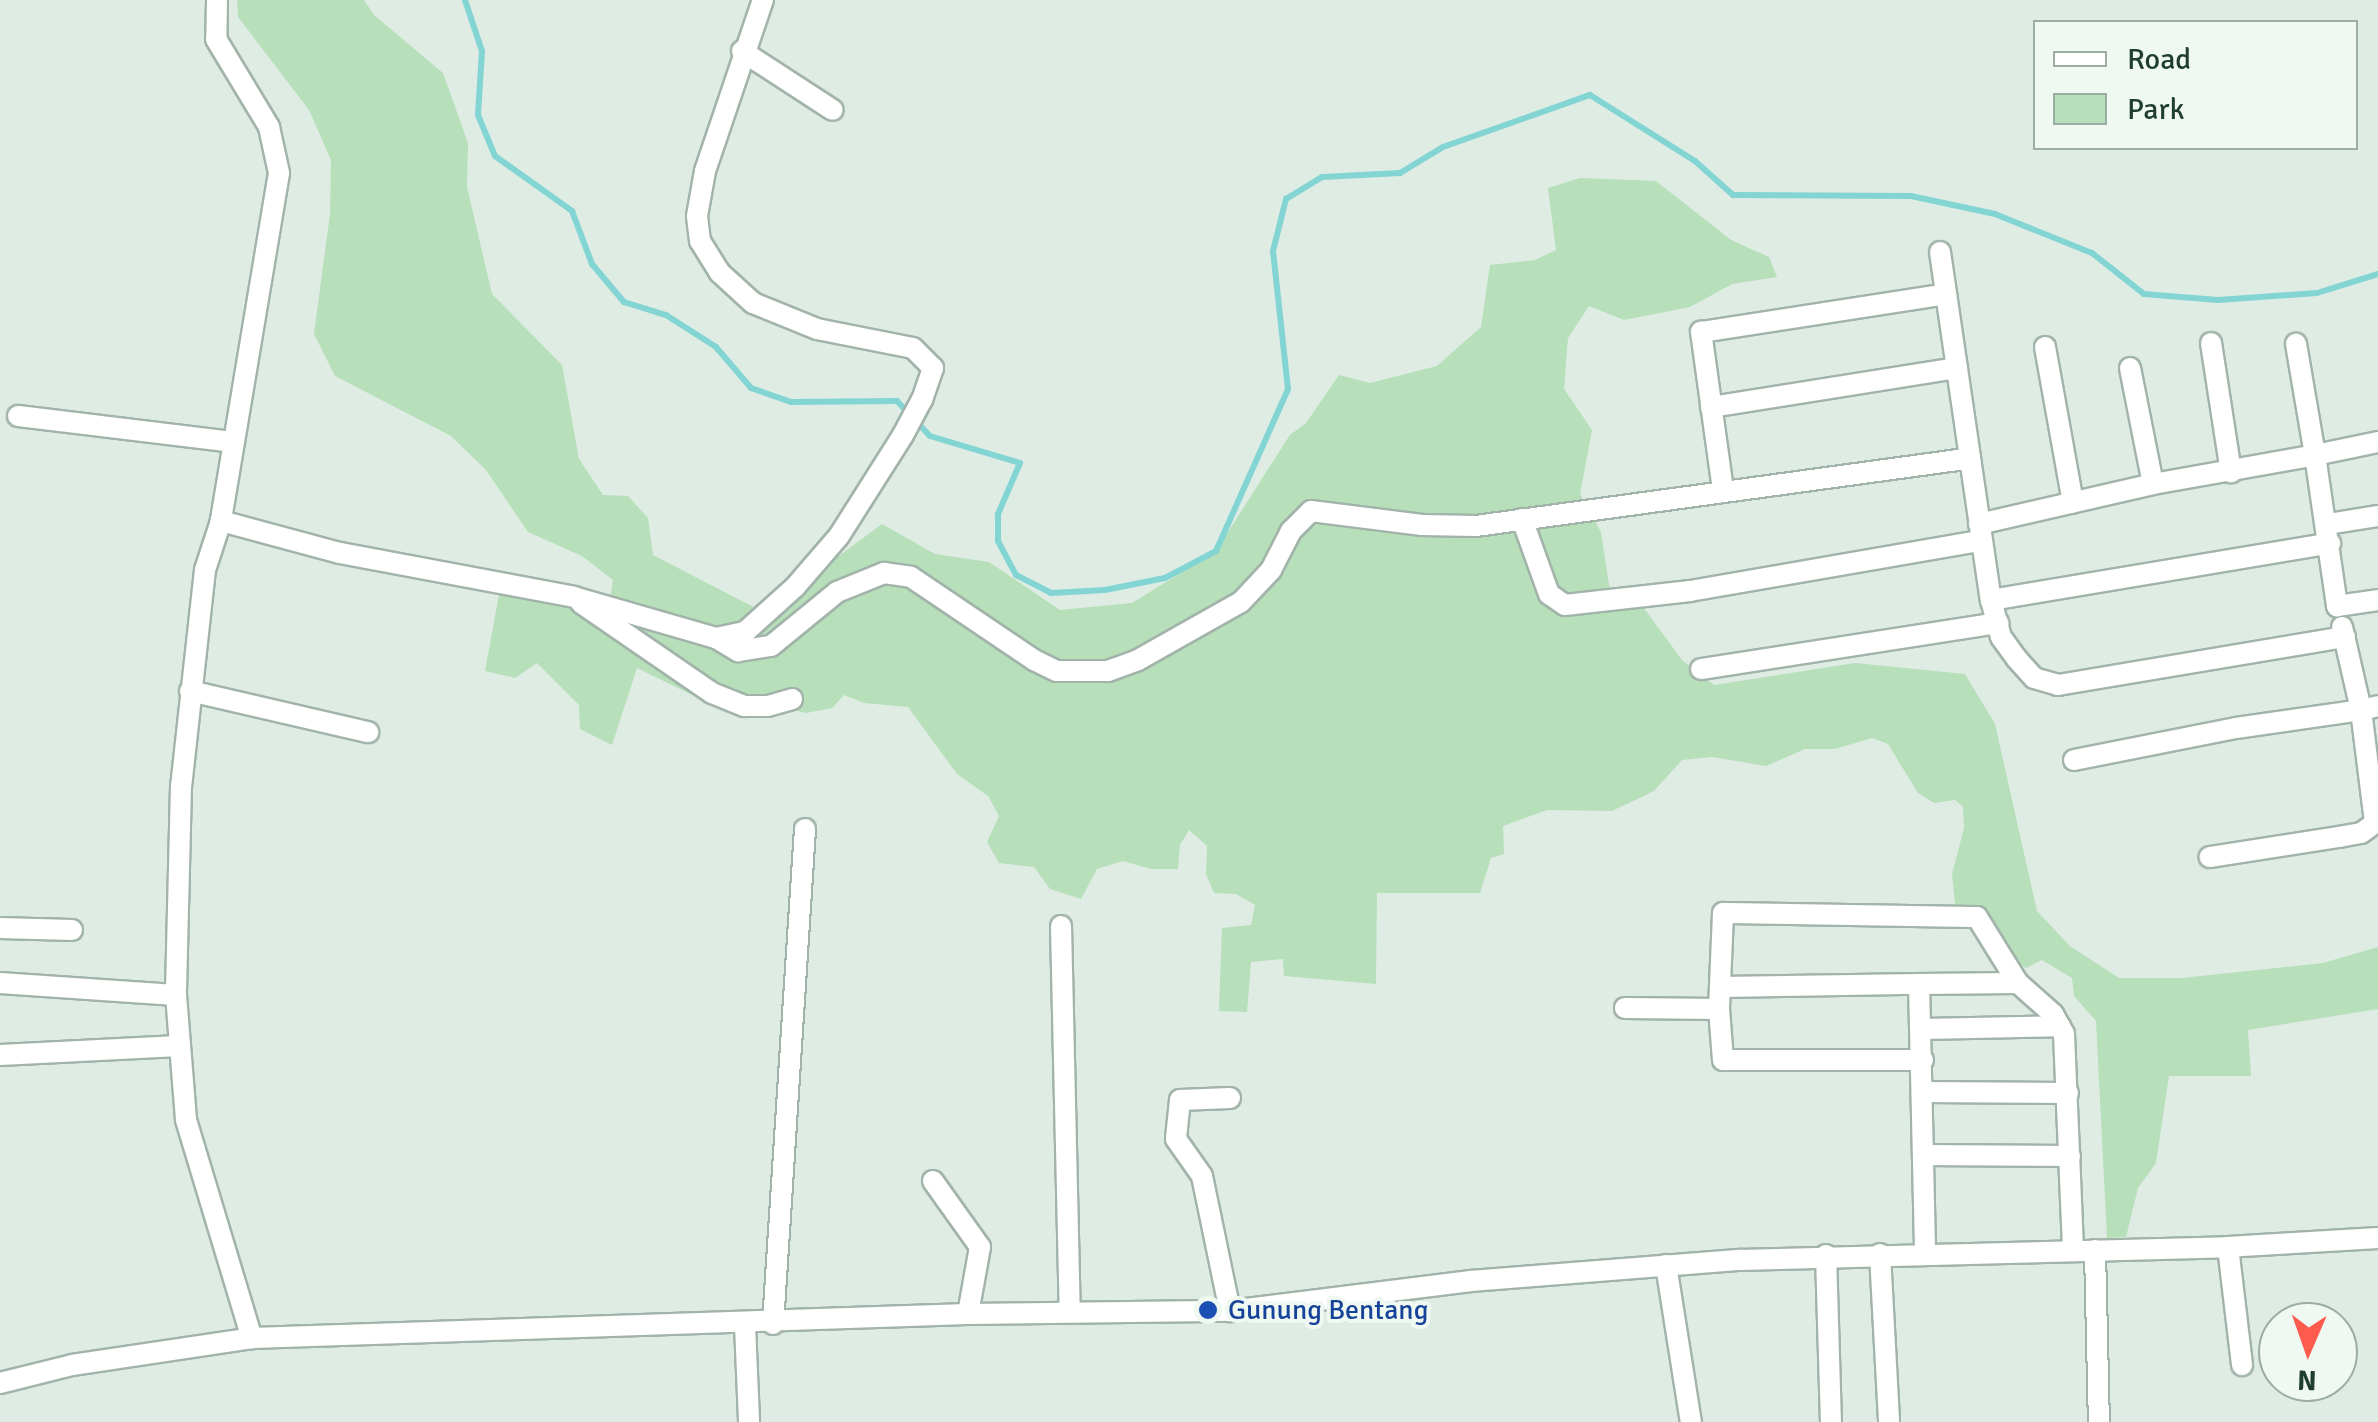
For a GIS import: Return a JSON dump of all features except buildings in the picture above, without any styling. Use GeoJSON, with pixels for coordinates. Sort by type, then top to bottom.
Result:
{"type":"FeatureCollection","features":[{"type":"Feature","properties":{"kind":"street"},"geometry":{"type":"LineString","coordinates":[[217,0],[216,39],[241,88],[269,128],[279,173],[276,210],[221,521],[205,570],[181,786],[176,995],[186,1120],[252,1338]]}},
{"type":"Feature","properties":{"kind":"street"},"geometry":{"type":"LineString","coordinates":[[716,638],[745,632],[796,587],[838,536],[922,400],[933,368],[913,348],[807,326],[753,302],[720,273],[700,241],[697,216],[704,171],[742,51],[763,0]]}},
{"type":"Feature","properties":{"kind":"street"},"geometry":{"type":"LineString","coordinates":[[742,51],[834,110]]}},
{"type":"Feature","properties":{"kind":"street"},"geometry":{"type":"LineString","coordinates":[[1940,252],[1991,600],[2001,636],[2034,678],[2058,684],[2345,637]]}},
{"type":"Feature","properties":{"kind":"street"},"geometry":{"type":"LineString","coordinates":[[1723,490],[1701,332],[1946,294]]}},
{"type":"Feature","properties":{"kind":"street"},"geometry":{"type":"LineString","coordinates":[[2211,343],[2231,472]]}},
{"type":"Feature","properties":{"kind":"street"},"geometry":{"type":"LineString","coordinates":[[2210,856],[2350,835],[2375,823],[2370,708],[2337,606],[2329,534],[2296,344]]}},
{"type":"Feature","properties":{"kind":"street"},"geometry":{"type":"LineString","coordinates":[[2044,346],[2073,502]]}},
{"type":"Feature","properties":{"kind":"street"},"geometry":{"type":"LineString","coordinates":[[1710,407],[1957,368]]}},
{"type":"Feature","properties":{"kind":"street"},"geometry":{"type":"LineString","coordinates":[[2130,368],[2153,484]]}},
{"type":"Feature","properties":{"kind":"street"},"geometry":{"type":"LineString","coordinates":[[18,416],[232,442]]}},
{"type":"Feature","properties":{"kind":"street"},"geometry":{"type":"LineString","coordinates":[[1522,519],[1549,594],[1565,605],[1690,591],[1979,532],[2073,502],[2153,484],[2378,442]]}},
{"type":"Feature","properties":{"kind":"street"},"geometry":{"type":"LineString","coordinates":[[221,521],[340,553],[574,598],[716,638],[738,651],[771,646],[836,592],[884,572],[911,577],[1034,660],[1058,670],[1108,670],[1138,660],[1241,602],[1271,570],[1291,531],[1311,510],[1422,526],[1476,526],[1970,458]]}},
{"type":"Feature","properties":{"kind":"street"},"geometry":{"type":"LineString","coordinates":[[1991,600],[2329,534],[2378,516]]}},
{"type":"Feature","properties":{"kind":"street"},"geometry":{"type":"LineString","coordinates":[[574,598],[712,694],[745,706],[768,706],[792,699]]}},
{"type":"Feature","properties":{"kind":"street"},"geometry":{"type":"LineString","coordinates":[[2337,606],[2378,600]]}},
{"type":"Feature","properties":{"kind":"street"},"geometry":{"type":"LineString","coordinates":[[1701,669],[1998,623]]}},
{"type":"Feature","properties":{"kind":"street"},"geometry":{"type":"LineString","coordinates":[[190,691],[368,732]]}},
{"type":"Feature","properties":{"kind":"street"},"geometry":{"type":"LineString","coordinates":[[2074,760],[2370,708]]}},
{"type":"Feature","properties":{"kind":"street"},"geometry":{"type":"LineString","coordinates":[[772,1324],[805,829]]}},
{"type":"Feature","properties":{"kind":"street"},"geometry":{"type":"LineString","coordinates":[[1924,1060],[1728,1062],[1720,1055],[1720,917],[1736,912],[1973,915],[2018,983],[2060,1026],[2066,1044],[2074,1251]]}},
{"type":"Feature","properties":{"kind":"street"},"geometry":{"type":"LineString","coordinates":[[1061,926],[1070,1311]]}},
{"type":"Feature","properties":{"kind":"street"},"geometry":{"type":"LineString","coordinates":[[0,928],[72,930]]}},
{"type":"Feature","properties":{"kind":"street"},"geometry":{"type":"LineString","coordinates":[[0,983],[176,995]]}},
{"type":"Feature","properties":{"kind":"street"},"geometry":{"type":"LineString","coordinates":[[1720,987],[2018,983]]}},
{"type":"Feature","properties":{"kind":"street"},"geometry":{"type":"LineString","coordinates":[[1919,984],[1924,1060],[1925,1252]]}},
{"type":"Feature","properties":{"kind":"street"},"geometry":{"type":"LineString","coordinates":[[1625,1008],[1719,1010]]}},
{"type":"Feature","properties":{"kind":"street"},"geometry":{"type":"LineString","coordinates":[[1921,1028],[2060,1026]]}},
{"type":"Feature","properties":{"kind":"street"},"geometry":{"type":"LineString","coordinates":[[0,1055],[180,1046]]}},
{"type":"Feature","properties":{"kind":"street"},"geometry":{"type":"LineString","coordinates":[[1923,1092],[2068,1093]]}},
{"type":"Feature","properties":{"kind":"street"},"geometry":{"type":"LineString","coordinates":[[1230,1098],[1180,1100],[1176,1139],[1202,1176],[1230,1311]]}},
{"type":"Feature","properties":{"kind":"street"},"geometry":{"type":"LineString","coordinates":[[1923,1155],[2070,1156]]}},
{"type":"Feature","properties":{"kind":"street"},"geometry":{"type":"LineString","coordinates":[[933,1181],[980,1246],[968,1314]]}},
{"type":"Feature","properties":{"kind":"street"},"geometry":{"type":"LineString","coordinates":[[0,1383],[72,1365],[252,1338],[772,1324],[1070,1311],[1230,1311],[1471,1281],[1666,1265],[1826,1255],[2228,1247],[2378,1238]]}},
{"type":"Feature","properties":{"kind":"street"},"geometry":{"type":"LineString","coordinates":[[2228,1247],[2242,1366]]}},
{"type":"Feature","properties":{"kind":"street"},"geometry":{"type":"LineString","coordinates":[[2095,1250],[2099,1422]]}},
{"type":"Feature","properties":{"kind":"street"},"geometry":{"type":"LineString","coordinates":[[1880,1254],[1890,1422]]}},
{"type":"Feature","properties":{"kind":"street"},"geometry":{"type":"LineString","coordinates":[[1826,1255],[1831,1422]]}},
{"type":"Feature","properties":{"kind":"street"},"geometry":{"type":"LineString","coordinates":[[1666,1265],[1691,1422]]}},
{"type":"Feature","properties":{"kind":"street"},"geometry":{"type":"LineString","coordinates":[[745,1324],[748,1422]]}},
{"type":"Feature","properties":{"kind":"green space"},"geometry":{"type":"Polygon","coordinates":[[[237,0],[364,0],[374,15],[443,73],[468,143],[467,187],[492,294],[562,365],[579,459],[603,495],[628,496],[648,518],[653,555],[763,612],[882,524],[935,554],[989,562],[1060,610],[1132,603],[1215,552],[1290,435],[1306,423],[1339,375],[1370,383],[1437,366],[1481,327],[1490,265],[1535,260],[1556,250],[1548,188],[1580,178],[1656,181],[1731,240],[1769,257],[1777,277],[1732,284],[1690,307],[1624,320],[1589,306],[1568,338],[1564,389],[1592,430],[1580,494],[1601,532],[1611,598],[1638,600],[1682,660],[1714,685],[1855,663],[1965,674],[1995,724],[2037,911],[2070,946],[2119,978],[2182,978],[2323,963],[2378,947],[2378,1009],[2248,1030],[2251,1076],[2169,1076],[2156,1163],[2138,1188],[2126,1237],[2107,1238],[2096,1021],[2074,996],[2072,978],[2042,960],[2026,968],[2007,954],[1999,931],[1966,922],[1955,904],[1952,874],[1964,828],[1963,807],[1955,800],[1934,803],[1918,793],[1888,744],[1872,738],[1835,749],[1805,749],[1766,766],[1712,757],[1682,760],[1654,791],[1612,811],[1547,810],[1503,826],[1504,854],[1491,858],[1480,893],[1377,893],[1376,984],[1284,976],[1283,959],[1251,962],[1247,1012],[1219,1011],[1222,928],[1251,925],[1255,905],[1236,894],[1214,893],[1206,874],[1207,846],[1189,830],[1180,845],[1178,869],[1151,869],[1123,861],[1097,869],[1081,899],[1050,889],[1034,867],[999,863],[987,842],[999,816],[988,796],[957,774],[908,707],[864,703],[844,695],[832,708],[806,713],[768,704],[723,710],[637,668],[612,745],[580,729],[579,705],[537,663],[515,678],[485,671],[503,573],[610,599],[613,580],[582,556],[528,532],[486,470],[451,436],[335,376],[314,334],[330,214],[331,160],[309,110],[238,17],[237,0]]]}},
{"type":"Feature","properties":{"kind":"waterway"},"geometry":{"type":"LineString","coordinates":[[465,0],[482,51],[478,115],[495,156],[572,211],[592,264],[624,302],[666,315],[716,347],[751,388],[791,402],[897,401],[930,436],[1020,463],[998,514],[998,541],[1016,575],[1051,593],[1105,590],[1165,578],[1216,551],[1288,389],[1273,251],[1286,199],[1322,177],[1400,173],[1443,147],[1590,95],[1695,161],[1733,195],[1911,196],[1995,214],[2092,253],[2144,294],[2218,300],[2317,293],[2378,274]]}},
{"type":"Feature","properties":{"kind":"place","name":"Gunung Bentang"},"geometry":{"type":"Point","coordinates":[1208,1310]}}]}
